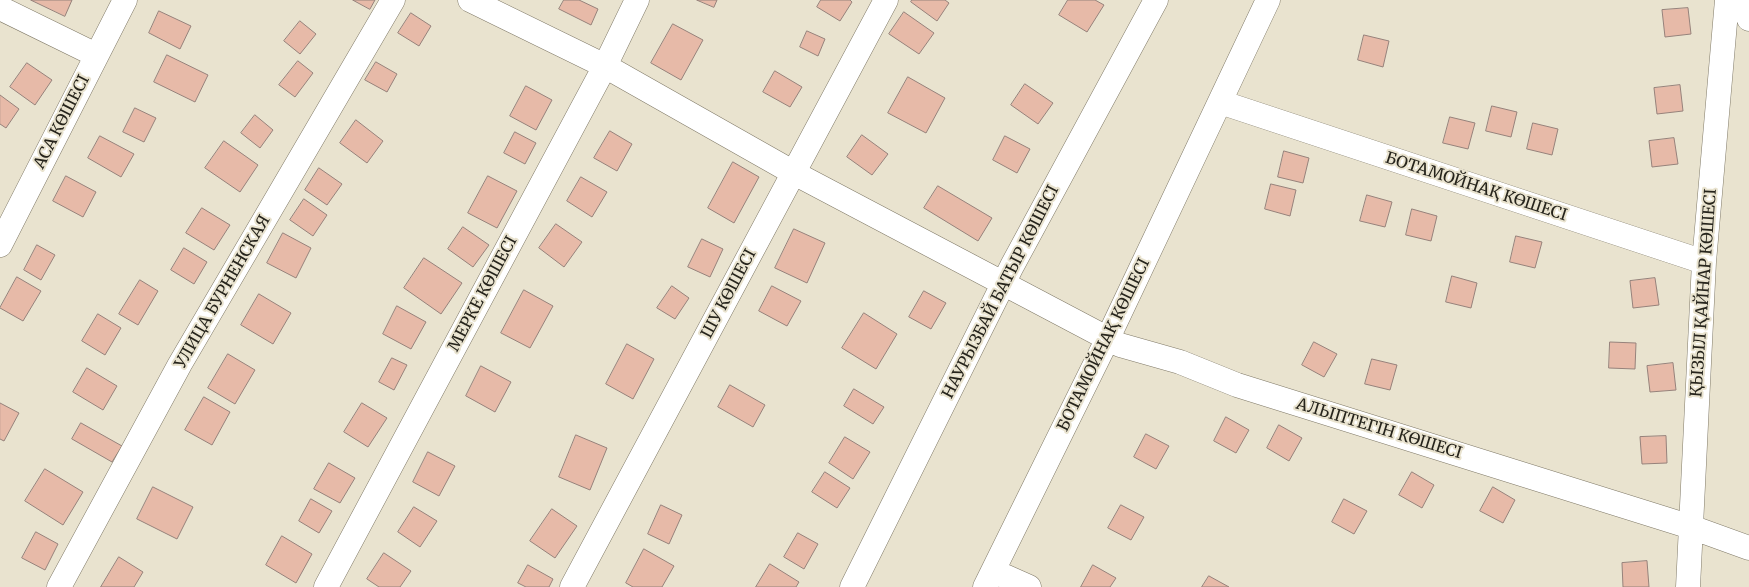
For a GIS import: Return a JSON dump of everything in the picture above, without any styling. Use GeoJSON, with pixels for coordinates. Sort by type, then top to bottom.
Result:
{"type":"FeatureCollection","features":[{"type":"Feature","properties":{"kind":"street","name":"АСА КӨШЕСІ"},"geometry":{"type":"LineString","coordinates":[[0,246],[125,0]]}},
{"type":"Feature","properties":{"kind":"street","name":"УЛИЦА БУРНЕНСКАЯ"},"geometry":{"type":"LineString","coordinates":[[60,587],[180,364],[393,0]]}},
{"type":"Feature","properties":{"kind":"street","name":"АЛЫПТЕГІН КӨШЕСІ"},"geometry":{"type":"LineString","coordinates":[[470,0],[605,66],[794,172],[1120,345],[1180,362],[1237,385],[1691,527],[1749,548]]}},
{"type":"Feature","properties":{"kind":"street","name":"МЕРКЕ КӨШЕСІ"},"geometry":{"type":"LineString","coordinates":[[326,587],[605,66],[638,0]]}},
{"type":"Feature","properties":{"kind":"street","name":"ШУ КӨШЕСІ"},"geometry":{"type":"LineString","coordinates":[[572,587],[886,0]]}},
{"type":"Feature","properties":{"kind":"street","name":"НАУРЫЗБАЙ БАТЫР КӨШЕСІ"},"geometry":{"type":"LineString","coordinates":[[852,587],[1003,283],[1156,0]]}},
{"type":"Feature","properties":{"kind":"street","name":"БОТАМОЙНАҚ КӨШЕСІ"},"geometry":{"type":"LineString","coordinates":[[989,579],[1108,338],[1268,0]]}},
{"type":"Feature","properties":{"kind":"street","name":"ҚЫЗЫЛ ҚАЙНАР КӨШЕСІ"},"geometry":{"type":"LineString","coordinates":[[1688,587],[1704,262],[1726,0]]}},
{"type":"Feature","properties":{"kind":"street"},"geometry":{"type":"LineString","coordinates":[[1741,0],[1749,19]]}},
{"type":"Feature","properties":{"kind":"street"},"geometry":{"type":"LineString","coordinates":[[0,8],[96,55]]}},
{"type":"Feature","properties":{"kind":"street","name":"БОТАМОЙНАҚ КӨШЕСІ"},"geometry":{"type":"LineString","coordinates":[[1220,102],[1704,262]]}},
{"type":"Feature","properties":{"kind":"street"},"geometry":{"type":"LineString","coordinates":[[989,579],[1029,587]]}},
{"type":"Feature","properties":{"kind":"building"},"geometry":{"type":"Polygon","coordinates":[[[31,0],[72,0],[65,16],[31,0]]]}},
{"type":"Feature","properties":{"kind":"building"},"geometry":{"type":"Polygon","coordinates":[[[353,0],[375,0],[370,9],[353,0]]]}},
{"type":"Feature","properties":{"kind":"building"},"geometry":{"type":"Polygon","coordinates":[[[564,0],[579,0],[598,9],[591,25],[559,9],[564,0]]]}},
{"type":"Feature","properties":{"kind":"building"},"geometry":{"type":"Polygon","coordinates":[[[697,0],[717,0],[714,7],[697,0]]]}},
{"type":"Feature","properties":{"kind":"building"},"geometry":{"type":"Polygon","coordinates":[[[821,0],[850,0],[852,2],[840,21],[817,7],[821,0]]]}},
{"type":"Feature","properties":{"kind":"building"},"geometry":{"type":"Polygon","coordinates":[[[912,0],[945,0],[949,3],[937,21],[911,2],[912,0]]]}},
{"type":"Feature","properties":{"kind":"building"},"geometry":{"type":"Polygon","coordinates":[[[1068,0],[1095,0],[1104,5],[1087,32],[1059,15],[1068,0]]]}},
{"type":"Feature","properties":{"kind":"building"},"geometry":{"type":"Polygon","coordinates":[[[1688,8],[1691,34],[1665,37],[1662,10],[1688,8]]]}},
{"type":"Feature","properties":{"kind":"building"},"geometry":{"type":"Polygon","coordinates":[[[159,11],[191,26],[180,49],[149,33],[159,11]]]}},
{"type":"Feature","properties":{"kind":"building"},"geometry":{"type":"Polygon","coordinates":[[[904,12],[934,33],[919,54],[889,34],[904,12]]]}},
{"type":"Feature","properties":{"kind":"building"},"geometry":{"type":"Polygon","coordinates":[[[411,13],[431,26],[419,46],[398,33],[411,13]]]}},
{"type":"Feature","properties":{"kind":"building"},"geometry":{"type":"Polygon","coordinates":[[[300,21],[316,34],[300,54],[284,41],[300,21]]]}},
{"type":"Feature","properties":{"kind":"building"},"geometry":{"type":"Polygon","coordinates":[[[673,24],[703,40],[681,80],[651,63],[673,24]]]}},
{"type":"Feature","properties":{"kind":"building"},"geometry":{"type":"Polygon","coordinates":[[[807,31],[825,39],[818,56],[800,47],[807,31]]]}},
{"type":"Feature","properties":{"kind":"building"},"geometry":{"type":"Polygon","coordinates":[[[1364,35],[1389,41],[1383,67],[1358,60],[1364,35]]]}},
{"type":"Feature","properties":{"kind":"building"},"geometry":{"type":"Polygon","coordinates":[[[167,55],[208,75],[195,102],[154,82],[167,55]]]}},
{"type":"Feature","properties":{"kind":"building"},"geometry":{"type":"Polygon","coordinates":[[[298,61],[313,73],[295,97],[279,85],[298,61]]]}},
{"type":"Feature","properties":{"kind":"building"},"geometry":{"type":"Polygon","coordinates":[[[376,62],[397,74],[387,92],[365,80],[376,62]]]}},
{"type":"Feature","properties":{"kind":"building"},"geometry":{"type":"Polygon","coordinates":[[[27,63],[52,80],[35,105],[10,87],[27,63]]]}},
{"type":"Feature","properties":{"kind":"building"},"geometry":{"type":"Polygon","coordinates":[[[775,71],[802,87],[790,107],[763,92],[775,71]]]}},
{"type":"Feature","properties":{"kind":"building"},"geometry":{"type":"Polygon","coordinates":[[[908,77],[945,98],[926,133],[888,113],[908,77]]]}},
{"type":"Feature","properties":{"kind":"building"},"geometry":{"type":"Polygon","coordinates":[[[1025,84],[1053,103],[1038,124],[1011,105],[1025,84]]]}},
{"type":"Feature","properties":{"kind":"building"},"geometry":{"type":"Polygon","coordinates":[[[1680,85],[1683,111],[1657,114],[1654,88],[1680,85]]]}},
{"type":"Feature","properties":{"kind":"building"},"geometry":{"type":"Polygon","coordinates":[[[526,86],[552,100],[536,130],[510,116],[526,86]]]}},
{"type":"Feature","properties":{"kind":"building"},"geometry":{"type":"Polygon","coordinates":[[[0,95],[19,109],[6,128],[0,124],[0,95]]]}},
{"type":"Feature","properties":{"kind":"building"},"geometry":{"type":"Polygon","coordinates":[[[1492,106],[1517,112],[1511,137],[1486,131],[1492,106]]]}},
{"type":"Feature","properties":{"kind":"building"},"geometry":{"type":"Polygon","coordinates":[[[135,108],[156,118],[144,142],[123,132],[135,108]]]}},
{"type":"Feature","properties":{"kind":"building"},"geometry":{"type":"Polygon","coordinates":[[[255,115],[273,130],[260,148],[241,133],[255,115]]]}},
{"type":"Feature","properties":{"kind":"building"},"geometry":{"type":"Polygon","coordinates":[[[1450,117],[1475,123],[1468,149],[1443,143],[1450,117]]]}},
{"type":"Feature","properties":{"kind":"building"},"geometry":{"type":"Polygon","coordinates":[[[356,120],[383,141],[367,163],[340,143],[356,120]]]}},
{"type":"Feature","properties":{"kind":"building"},"geometry":{"type":"Polygon","coordinates":[[[1533,123],[1558,129],[1552,155],[1527,149],[1533,123]]]}},
{"type":"Feature","properties":{"kind":"building"},"geometry":{"type":"Polygon","coordinates":[[[610,131],[632,144],[617,171],[594,158],[610,131]]]}},
{"type":"Feature","properties":{"kind":"building"},"geometry":{"type":"Polygon","coordinates":[[[515,132],[536,143],[525,164],[504,153],[515,132]]]}},
{"type":"Feature","properties":{"kind":"building"},"geometry":{"type":"Polygon","coordinates":[[[862,135],[888,154],[872,175],[847,157],[862,135]]]}},
{"type":"Feature","properties":{"kind":"building"},"geometry":{"type":"Polygon","coordinates":[[[100,136],[134,154],[121,177],[88,158],[100,136]]]}},
{"type":"Feature","properties":{"kind":"building"},"geometry":{"type":"Polygon","coordinates":[[[1005,136],[1030,149],[1017,173],[993,160],[1005,136]]]}},
{"type":"Feature","properties":{"kind":"building"},"geometry":{"type":"Polygon","coordinates":[[[1674,138],[1678,164],[1652,167],[1649,141],[1674,138]]]}},
{"type":"Feature","properties":{"kind":"building"},"geometry":{"type":"Polygon","coordinates":[[[224,141],[258,165],[240,192],[205,168],[224,141]]]}},
{"type":"Feature","properties":{"kind":"building"},"geometry":{"type":"Polygon","coordinates":[[[1284,151],[1309,158],[1303,183],[1278,177],[1284,151]]]}},
{"type":"Feature","properties":{"kind":"building"},"geometry":{"type":"Polygon","coordinates":[[[733,162],[759,177],[734,223],[708,208],[733,162]]]}},
{"type":"Feature","properties":{"kind":"building"},"geometry":{"type":"Polygon","coordinates":[[[319,168],[342,184],[327,205],[305,190],[319,168]]]}},
{"type":"Feature","properties":{"kind":"building"},"geometry":{"type":"Polygon","coordinates":[[[66,176],[96,192],[83,217],[53,201],[66,176]]]}},
{"type":"Feature","properties":{"kind":"building"},"geometry":{"type":"Polygon","coordinates":[[[488,176],[517,191],[497,228],[468,213],[488,176]]]}},
{"type":"Feature","properties":{"kind":"building"},"geometry":{"type":"Polygon","coordinates":[[[581,177],[607,192],[592,217],[567,201],[581,177]]]}},
{"type":"Feature","properties":{"kind":"building"},"geometry":{"type":"Polygon","coordinates":[[[1271,184],[1296,190],[1290,216],[1265,209],[1271,184]]]}},
{"type":"Feature","properties":{"kind":"building"},"geometry":{"type":"Polygon","coordinates":[[[938,186],[992,218],[978,241],[924,208],[938,186]]]}},
{"type":"Feature","properties":{"kind":"building"},"geometry":{"type":"Polygon","coordinates":[[[1367,195],[1392,202],[1385,227],[1360,221],[1367,195]]]}},
{"type":"Feature","properties":{"kind":"building"},"geometry":{"type":"Polygon","coordinates":[[[304,199],[327,215],[313,236],[290,220],[304,199]]]}},
{"type":"Feature","properties":{"kind":"building"},"geometry":{"type":"Polygon","coordinates":[[[202,208],[230,225],[214,250],[186,233],[202,208]]]}},
{"type":"Feature","properties":{"kind":"building"},"geometry":{"type":"Polygon","coordinates":[[[1412,209],[1437,216],[1431,241],[1406,235],[1412,209]]]}},
{"type":"Feature","properties":{"kind":"building"},"geometry":{"type":"Polygon","coordinates":[[[556,224],[582,242],[564,267],[539,248],[556,224]]]}},
{"type":"Feature","properties":{"kind":"building"},"geometry":{"type":"Polygon","coordinates":[[[463,227],[489,245],[473,267],[448,249],[463,227]]]}},
{"type":"Feature","properties":{"kind":"building"},"geometry":{"type":"Polygon","coordinates":[[[794,229],[825,243],[807,283],[775,268],[794,229]]]}},
{"type":"Feature","properties":{"kind":"building"},"geometry":{"type":"Polygon","coordinates":[[[283,233],[311,248],[296,278],[267,263],[283,233]]]}},
{"type":"Feature","properties":{"kind":"building"},"geometry":{"type":"Polygon","coordinates":[[[1516,236],[1542,242],[1535,268],[1510,262],[1516,236]]]}},
{"type":"Feature","properties":{"kind":"building"},"geometry":{"type":"Polygon","coordinates":[[[702,239],[723,249],[710,277],[688,267],[702,239]]]}},
{"type":"Feature","properties":{"kind":"building"},"geometry":{"type":"Polygon","coordinates":[[[37,245],[55,255],[41,280],[24,270],[37,245]]]}},
{"type":"Feature","properties":{"kind":"building"},"geometry":{"type":"Polygon","coordinates":[[[184,248],[207,262],[194,284],[171,270],[184,248]]]}},
{"type":"Feature","properties":{"kind":"building"},"geometry":{"type":"Polygon","coordinates":[[[424,258],[462,283],[441,314],[404,288],[424,258]]]}},
{"type":"Feature","properties":{"kind":"building"},"geometry":{"type":"Polygon","coordinates":[[[1452,276],[1477,283],[1471,308],[1446,302],[1452,276]]]}},
{"type":"Feature","properties":{"kind":"building"},"geometry":{"type":"Polygon","coordinates":[[[17,277],[41,291],[23,321],[0,308],[17,277]]]}},
{"type":"Feature","properties":{"kind":"building"},"geometry":{"type":"Polygon","coordinates":[[[1655,278],[1659,305],[1633,308],[1630,281],[1655,278]]]}},
{"type":"Feature","properties":{"kind":"building"},"geometry":{"type":"Polygon","coordinates":[[[140,280],[158,291],[138,325],[119,314],[140,280]]]}},
{"type":"Feature","properties":{"kind":"building"},"geometry":{"type":"Polygon","coordinates":[[[672,286],[689,298],[675,319],[657,308],[672,286]]]}},
{"type":"Feature","properties":{"kind":"building"},"geometry":{"type":"Polygon","coordinates":[[[772,286],[801,301],[787,326],[759,311],[772,286]]]}},
{"type":"Feature","properties":{"kind":"building"},"geometry":{"type":"Polygon","coordinates":[[[524,290],[553,306],[530,348],[501,333],[524,290]]]}},
{"type":"Feature","properties":{"kind":"building"},"geometry":{"type":"Polygon","coordinates":[[[924,291],[946,303],[931,329],[909,317],[924,291]]]}},
{"type":"Feature","properties":{"kind":"building"},"geometry":{"type":"Polygon","coordinates":[[[259,294],[291,313],[273,344],[241,325],[259,294]]]}},
{"type":"Feature","properties":{"kind":"building"},"geometry":{"type":"Polygon","coordinates":[[[397,306],[426,322],[411,349],[383,334],[397,306]]]}},
{"type":"Feature","properties":{"kind":"building"},"geometry":{"type":"Polygon","coordinates":[[[864,313],[897,334],[876,369],[842,348],[864,313]]]}},
{"type":"Feature","properties":{"kind":"building"},"geometry":{"type":"Polygon","coordinates":[[[98,314],[121,328],[105,355],[82,341],[98,314]]]}},
{"type":"Feature","properties":{"kind":"building"},"geometry":{"type":"Polygon","coordinates":[[[1314,342],[1337,354],[1324,377],[1302,365],[1314,342]]]}},
{"type":"Feature","properties":{"kind":"building"},"geometry":{"type":"Polygon","coordinates":[[[1610,342],[1636,343],[1635,369],[1609,368],[1610,342]]]}},
{"type":"Feature","properties":{"kind":"building"},"geometry":{"type":"Polygon","coordinates":[[[627,344],[654,359],[633,399],[606,384],[627,344]]]}},
{"type":"Feature","properties":{"kind":"building"},"geometry":{"type":"Polygon","coordinates":[[[228,354],[255,370],[235,404],[208,388],[228,354]]]}},
{"type":"Feature","properties":{"kind":"building"},"geometry":{"type":"Polygon","coordinates":[[[392,358],[407,365],[394,390],[379,382],[392,358]]]}},
{"type":"Feature","properties":{"kind":"building"},"geometry":{"type":"Polygon","coordinates":[[[1372,359],[1397,365],[1390,390],[1365,384],[1372,359]]]}},
{"type":"Feature","properties":{"kind":"building"},"geometry":{"type":"Polygon","coordinates":[[[1673,363],[1676,390],[1650,392],[1647,366],[1673,363]]]}},
{"type":"Feature","properties":{"kind":"building"},"geometry":{"type":"Polygon","coordinates":[[[481,366],[511,382],[495,412],[466,396],[481,366]]]}},
{"type":"Feature","properties":{"kind":"building"},"geometry":{"type":"Polygon","coordinates":[[[87,368],[117,386],[103,410],[73,392],[87,368]]]}},
{"type":"Feature","properties":{"kind":"building"},"geometry":{"type":"Polygon","coordinates":[[[730,385],[765,405],[753,427],[718,407],[730,385]]]}},
{"type":"Feature","properties":{"kind":"building"},"geometry":{"type":"Polygon","coordinates":[[[854,389],[884,407],[873,424],[844,406],[854,389]]]}},
{"type":"Feature","properties":{"kind":"building"},"geometry":{"type":"Polygon","coordinates":[[[204,397],[230,412],[212,445],[185,430],[204,397]]]}},
{"type":"Feature","properties":{"kind":"building"},"geometry":{"type":"Polygon","coordinates":[[[0,403],[19,413],[4,441],[0,439],[0,403]]]}},
{"type":"Feature","properties":{"kind":"building"},"geometry":{"type":"Polygon","coordinates":[[[362,403],[387,418],[368,447],[344,432],[362,403]]]}},
{"type":"Feature","properties":{"kind":"building"},"geometry":{"type":"Polygon","coordinates":[[[1226,417],[1249,430],[1236,453],[1214,441],[1226,417]]]}},
{"type":"Feature","properties":{"kind":"building"},"geometry":{"type":"Polygon","coordinates":[[[81,423],[122,446],[112,462],[72,439],[81,423]]]}},
{"type":"Feature","properties":{"kind":"building"},"geometry":{"type":"Polygon","coordinates":[[[1279,425],[1302,438],[1289,461],[1267,448],[1279,425]]]}},
{"type":"Feature","properties":{"kind":"building"},"geometry":{"type":"Polygon","coordinates":[[[1146,434],[1169,446],[1156,469],[1134,457],[1146,434]]]}},
{"type":"Feature","properties":{"kind":"building"},"geometry":{"type":"Polygon","coordinates":[[[576,435],[607,448],[590,490],[559,477],[576,435]]]}},
{"type":"Feature","properties":{"kind":"building"},"geometry":{"type":"Polygon","coordinates":[[[1666,436],[1667,463],[1642,464],[1640,437],[1666,436]]]}},
{"type":"Feature","properties":{"kind":"building"},"geometry":{"type":"Polygon","coordinates":[[[845,437],[870,452],[853,479],[829,463],[845,437]]]}},
{"type":"Feature","properties":{"kind":"building"},"geometry":{"type":"Polygon","coordinates":[[[428,452],[455,466],[439,496],[413,482],[428,452]]]}},
{"type":"Feature","properties":{"kind":"building"},"geometry":{"type":"Polygon","coordinates":[[[329,463],[355,478],[340,503],[314,489],[329,463]]]}},
{"type":"Feature","properties":{"kind":"building"},"geometry":{"type":"Polygon","coordinates":[[[45,469],[83,492],[63,525],[25,501],[45,469]]]}},
{"type":"Feature","properties":{"kind":"building"},"geometry":{"type":"Polygon","coordinates":[[[825,472],[850,488],[837,508],[812,492],[825,472]]]}},
{"type":"Feature","properties":{"kind":"building"},"geometry":{"type":"Polygon","coordinates":[[[1412,472],[1434,485],[1422,508],[1399,495],[1412,472]]]}},
{"type":"Feature","properties":{"kind":"building"},"geometry":{"type":"Polygon","coordinates":[[[153,487],[193,507],[177,539],[137,519],[153,487]]]}},
{"type":"Feature","properties":{"kind":"building"},"geometry":{"type":"Polygon","coordinates":[[[1493,487],[1515,500],[1503,523],[1480,511],[1493,487]]]}},
{"type":"Feature","properties":{"kind":"building"},"geometry":{"type":"Polygon","coordinates":[[[311,499],[332,511],[319,533],[299,521],[311,499]]]}},
{"type":"Feature","properties":{"kind":"building"},"geometry":{"type":"Polygon","coordinates":[[[1344,499],[1367,511],[1354,534],[1332,522],[1344,499]]]}},
{"type":"Feature","properties":{"kind":"building"},"geometry":{"type":"Polygon","coordinates":[[[661,505],[682,515],[669,544],[648,534],[661,505]]]}},
{"type":"Feature","properties":{"kind":"building"},"geometry":{"type":"Polygon","coordinates":[[[1121,505],[1144,517],[1131,540],[1108,528],[1121,505]]]}},
{"type":"Feature","properties":{"kind":"building"},"geometry":{"type":"Polygon","coordinates":[[[414,507],[437,521],[420,547],[398,532],[414,507]]]}},
{"type":"Feature","properties":{"kind":"building"},"geometry":{"type":"Polygon","coordinates":[[[552,509],[577,526],[555,558],[530,541],[552,509]]]}},
{"type":"Feature","properties":{"kind":"building"},"geometry":{"type":"Polygon","coordinates":[[[36,532],[58,544],[45,570],[22,558],[36,532]]]}},
{"type":"Feature","properties":{"kind":"building"},"geometry":{"type":"Polygon","coordinates":[[[798,533],[818,544],[804,569],[784,557],[798,533]]]}},
{"type":"Feature","properties":{"kind":"building"},"geometry":{"type":"Polygon","coordinates":[[[282,536],[312,554],[296,583],[266,565],[282,536]]]}},
{"type":"Feature","properties":{"kind":"building"},"geometry":{"type":"Polygon","coordinates":[[[644,549],[674,566],[662,587],[633,587],[626,583],[644,549]]]}},
{"type":"Feature","properties":{"kind":"building"},"geometry":{"type":"Polygon","coordinates":[[[384,553],[411,571],[400,587],[379,587],[367,579],[384,553]]]}},
{"type":"Feature","properties":{"kind":"building"},"geometry":{"type":"Polygon","coordinates":[[[119,557],[143,572],[134,587],[101,587],[119,557]]]}},
{"type":"Feature","properties":{"kind":"building"},"geometry":{"type":"Polygon","coordinates":[[[1647,561],[1649,587],[1623,587],[1622,563],[1647,561]]]}},
{"type":"Feature","properties":{"kind":"building"},"geometry":{"type":"Polygon","coordinates":[[[770,564],[799,582],[796,587],[756,587],[770,564]]]}},
{"type":"Feature","properties":{"kind":"building"},"geometry":{"type":"Polygon","coordinates":[[[528,565],[553,579],[549,587],[526,587],[518,583],[528,565]]]}},
{"type":"Feature","properties":{"kind":"building"},"geometry":{"type":"Polygon","coordinates":[[[1093,565],[1116,578],[1110,587],[1081,587],[1093,565]]]}},
{"type":"Feature","properties":{"kind":"building"},"geometry":{"type":"Polygon","coordinates":[[[1209,576],[1229,587],[1202,587],[1209,576]]]}}]}
